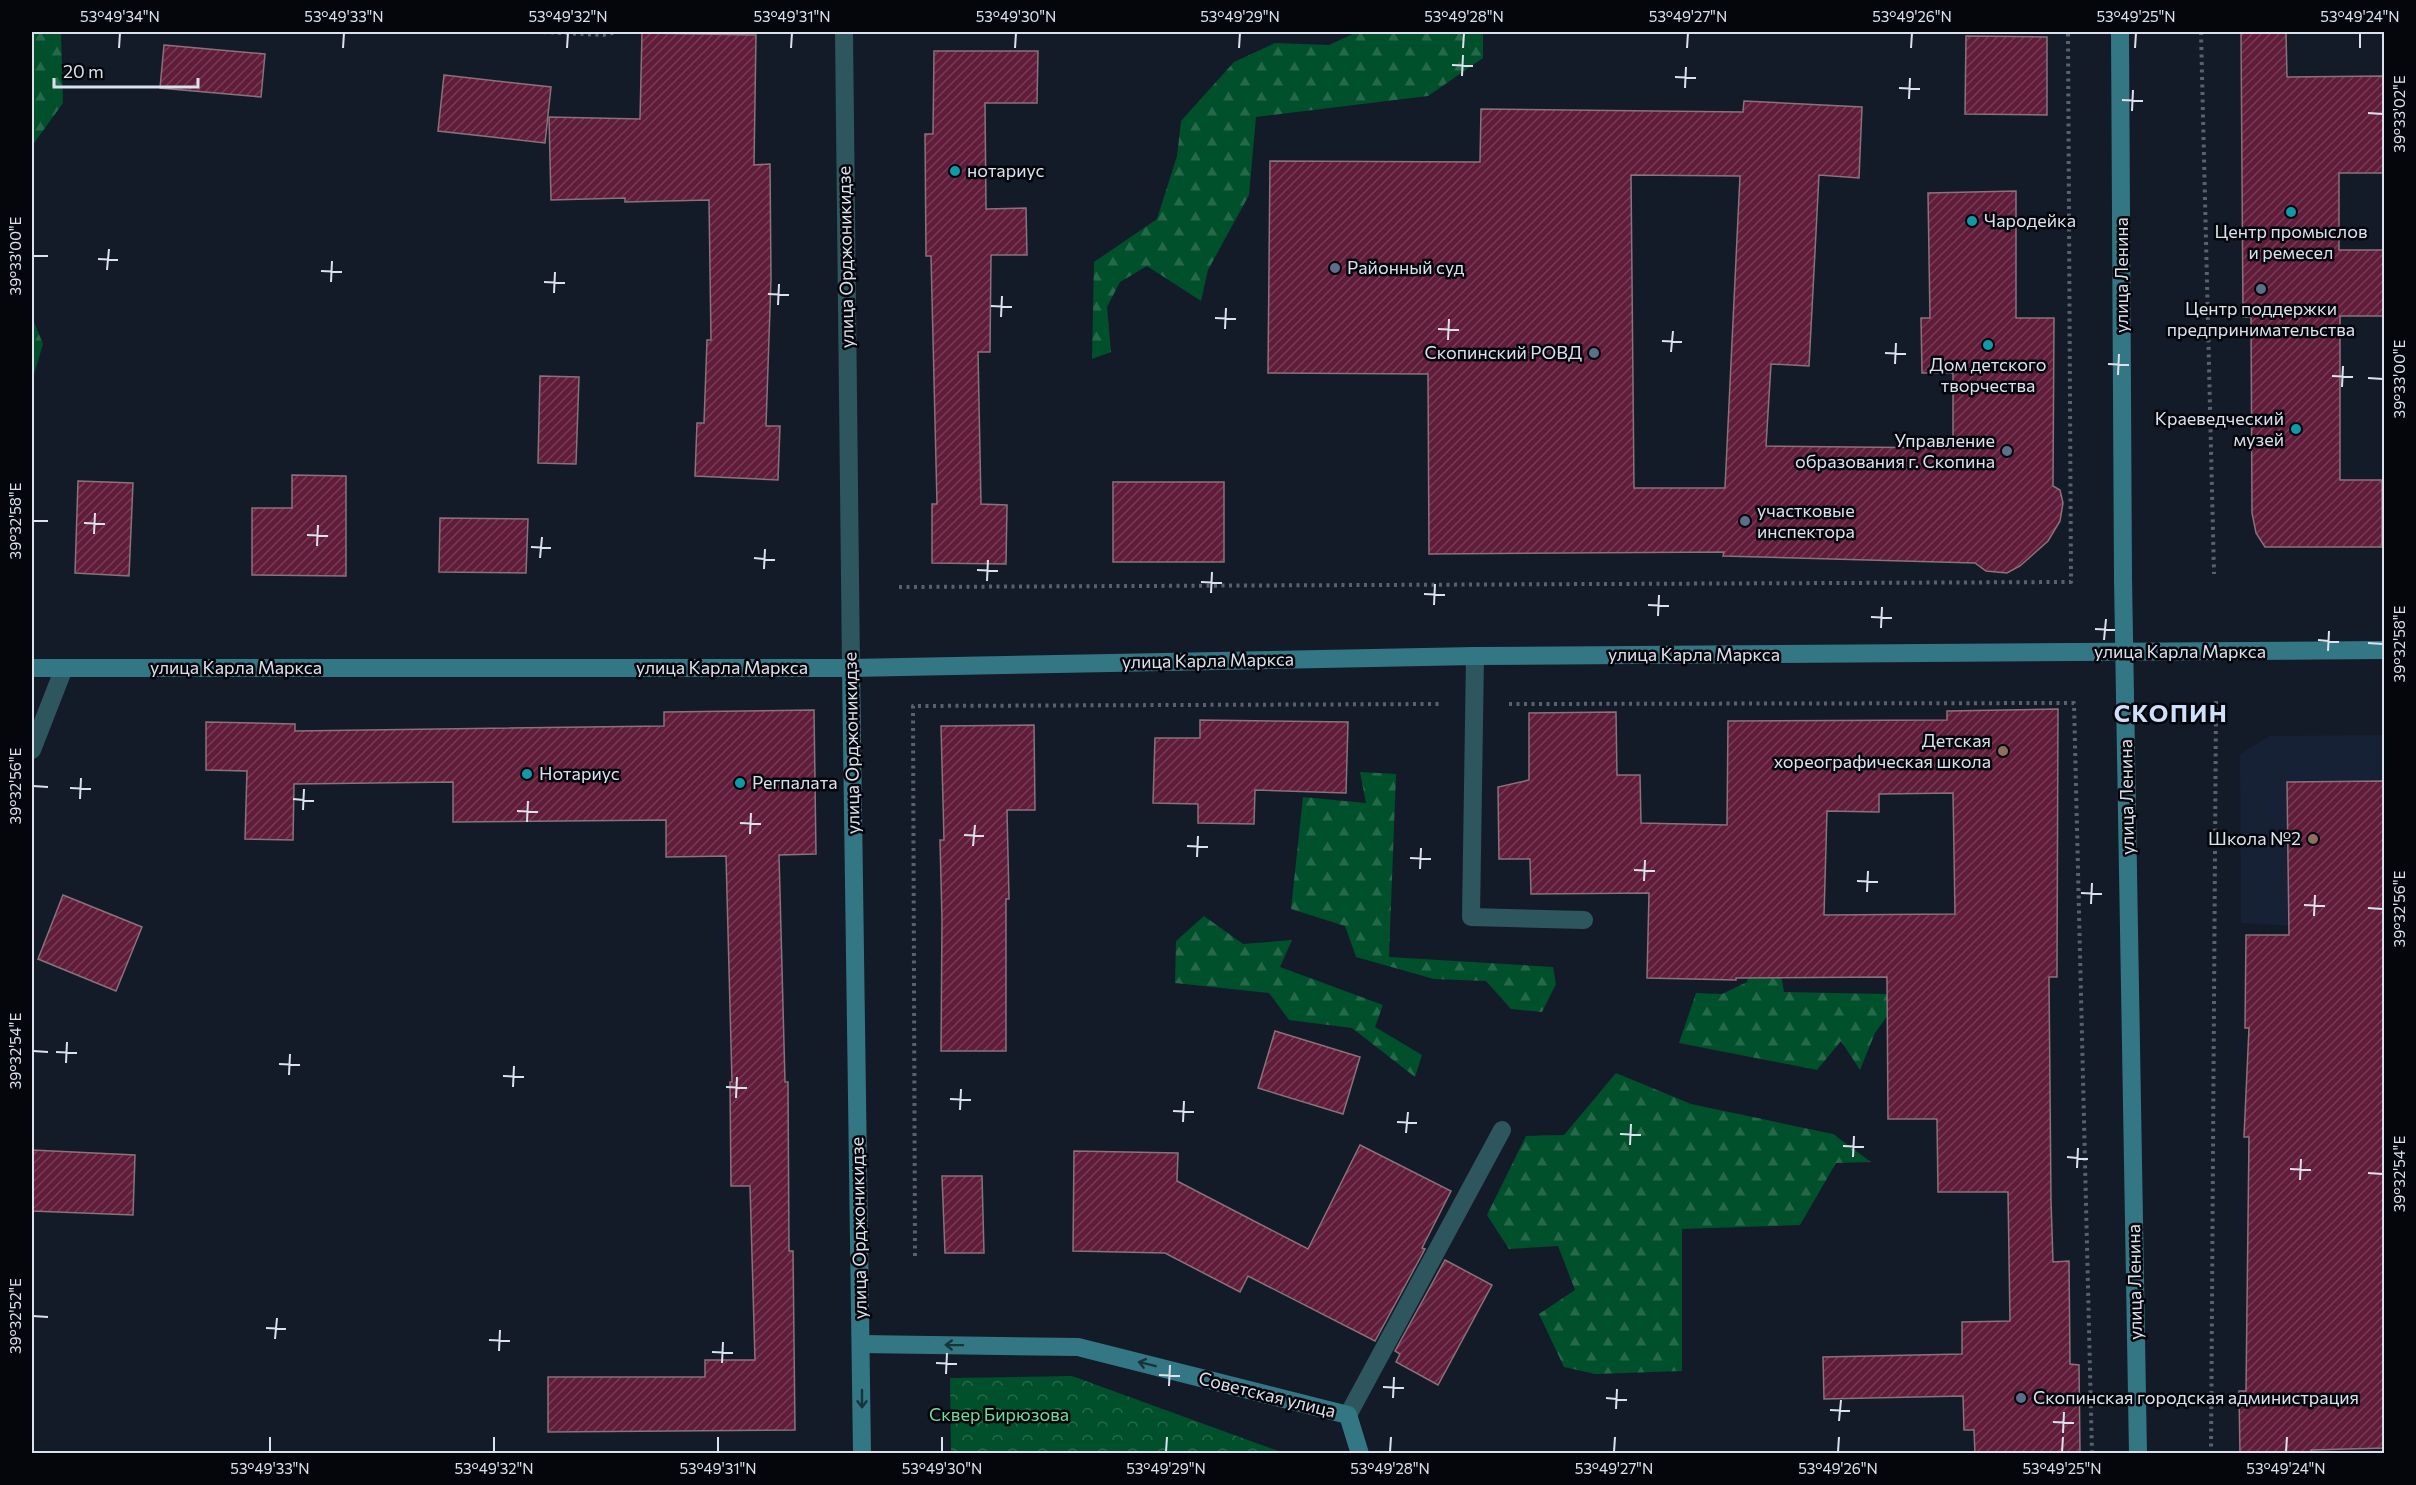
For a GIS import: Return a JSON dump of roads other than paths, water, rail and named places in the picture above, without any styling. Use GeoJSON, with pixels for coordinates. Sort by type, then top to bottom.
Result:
{"type":"FeatureCollection","features":[{"type":"Feature","properties":{"kind":"street","name":"улица Орджоникидзе"},"geometry":{"type":"LineString","coordinates":[[844,32],[850,668],[862,1454]]}},
{"type":"Feature","properties":{"kind":"street","name":"улица Ленина"},"geometry":{"type":"LineString","coordinates":[[2120,32],[2125,653],[2138,1454]]}},
{"type":"Feature","properties":{"kind":"street","name":"улица Карла Маркса"},"geometry":{"type":"LineString","coordinates":[[32,668],[850,668],[1475,656],[2385,650]]}},
{"type":"Feature","properties":{"kind":"street"},"geometry":{"type":"LineString","coordinates":[[1475,656],[1471,917],[1584,920]]}},
{"type":"Feature","properties":{"kind":"street"},"geometry":{"type":"LineString","coordinates":[[32,750],[64,668]]}},
{"type":"Feature","properties":{"kind":"street"},"geometry":{"type":"LineString","coordinates":[[1348,1415],[1502,1130]]}},
{"type":"Feature","properties":{"kind":"street","name":"Советская улица"},"geometry":{"type":"LineString","coordinates":[[861,1344],[1078,1347],[1348,1415],[1360,1454]]}},
{"type":"Feature","properties":{"kind":"place","name":"нотариус"},"geometry":{"type":"Point","coordinates":[955,171]}},
{"type":"Feature","properties":{"kind":"place","name":"Центр промыслов и ремесел"},"geometry":{"type":"Point","coordinates":[2291,212]}},
{"type":"Feature","properties":{"kind":"place","name":"Чародейка"},"geometry":{"type":"Point","coordinates":[1972,221]}},
{"type":"Feature","properties":{"kind":"place","name":"Районный суд"},"geometry":{"type":"Point","coordinates":[1335,268]}},
{"type":"Feature","properties":{"kind":"place","name":"Центр поддержки предпринимательства"},"geometry":{"type":"Point","coordinates":[2261,289]}},
{"type":"Feature","properties":{"kind":"place","name":"Дом детского творчества"},"geometry":{"type":"Point","coordinates":[1988,345]}},
{"type":"Feature","properties":{"kind":"place","name":"Скопинский РОВД"},"geometry":{"type":"Point","coordinates":[1594,353]}},
{"type":"Feature","properties":{"kind":"place","name":"Краеведческий музей"},"geometry":{"type":"Point","coordinates":[2296,429]}},
{"type":"Feature","properties":{"kind":"place","name":"Управление образования г. Скопина"},"geometry":{"type":"Point","coordinates":[2007,451]}},
{"type":"Feature","properties":{"kind":"place","name":"участковые инспектора"},"geometry":{"type":"Point","coordinates":[1745,521]}},
{"type":"Feature","properties":{"kind":"place","name":"Детская хореографическая школа"},"geometry":{"type":"Point","coordinates":[2003,751]}},
{"type":"Feature","properties":{"kind":"place","name":"Нотариус"},"geometry":{"type":"Point","coordinates":[527,774]}},
{"type":"Feature","properties":{"kind":"place","name":"Регпалата"},"geometry":{"type":"Point","coordinates":[740,783]}},
{"type":"Feature","properties":{"kind":"place","name":"Школа №2"},"geometry":{"type":"Point","coordinates":[2313,839]}},
{"type":"Feature","properties":{"kind":"place","name":"Скопинская городская администрация"},"geometry":{"type":"Point","coordinates":[2021,1398]}},
{"type":"Feature","properties":{"kind":"district","name":"СКОПИН"},"geometry":{"type":"Point","coordinates":[2171,714]}},
{"type":"Feature","properties":{"kind":"park label","name":"Сквер Бирюзова"},"geometry":{"type":"Point","coordinates":[999,1415]}}]}
